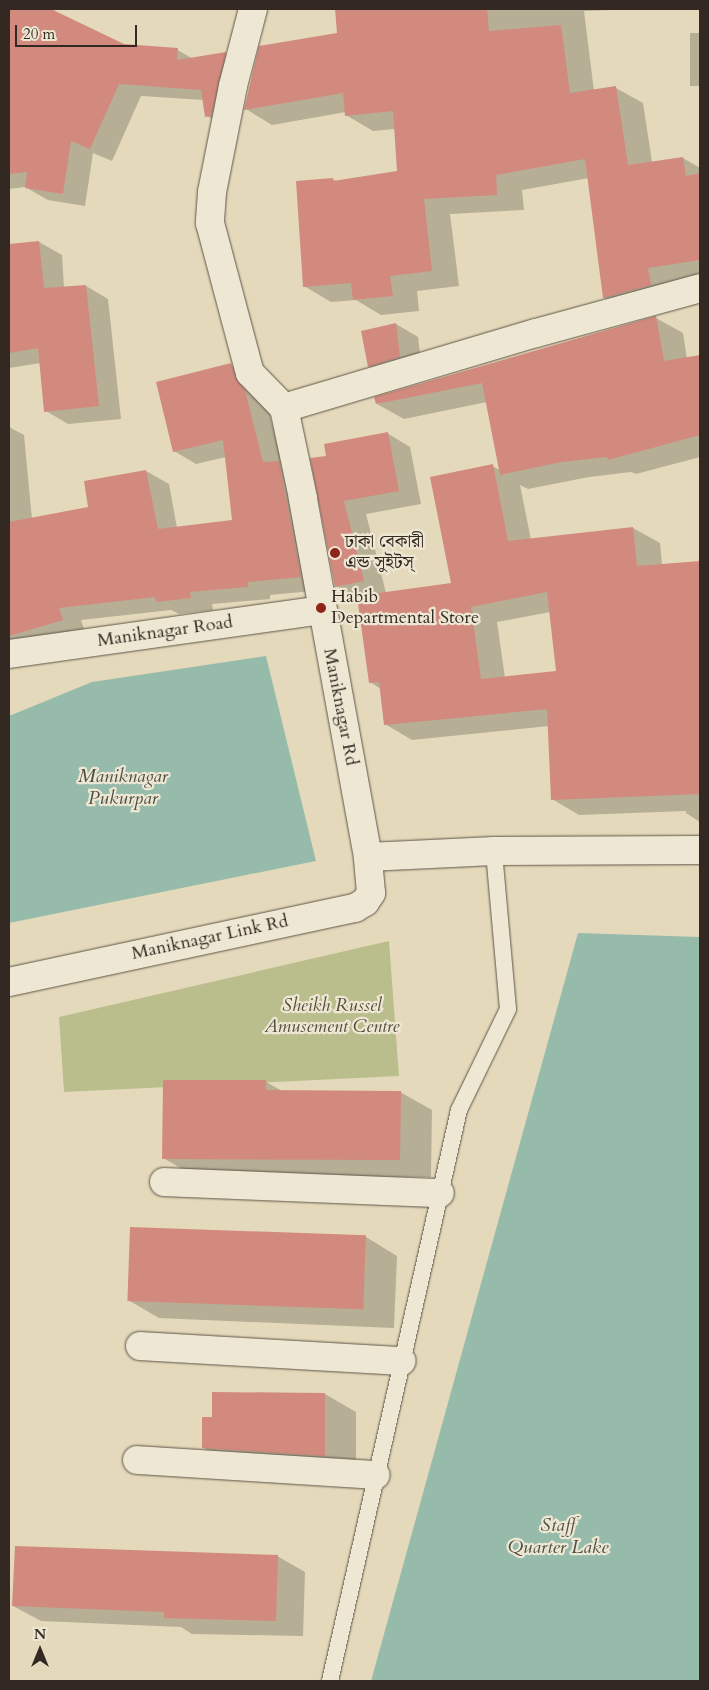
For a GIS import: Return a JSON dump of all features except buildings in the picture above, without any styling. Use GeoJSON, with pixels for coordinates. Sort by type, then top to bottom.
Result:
{"type":"FeatureCollection","features":[{"type":"Feature","properties":{"kind":"street"},"geometry":{"type":"LineString","coordinates":[[254,9],[234,86],[214,183],[210,223],[250,373],[284,408],[536,333],[700,288]]}},
{"type":"Feature","properties":{"kind":"street","name":"Maniknagar Rd"},"geometry":{"type":"LineString","coordinates":[[284,408],[303,498],[368,857]]}},
{"type":"Feature","properties":{"kind":"street","name":"Maniknagar Road"},"geometry":{"type":"LineString","coordinates":[[9,654],[322,610]]}},
{"type":"Feature","properties":{"kind":"street"},"geometry":{"type":"LineString","coordinates":[[368,857],[494,851],[700,850]]}},
{"type":"Feature","properties":{"kind":"street","name":"Maniknagar Link Rd"},"geometry":{"type":"LineString","coordinates":[[9,982],[355,908],[365,902],[372,892],[368,857]]}},
{"type":"Feature","properties":{"kind":"street"},"geometry":{"type":"LineString","coordinates":[[164,1182],[440,1193]]}},
{"type":"Feature","properties":{"kind":"street"},"geometry":{"type":"LineString","coordinates":[[140,1346],[402,1360]]}},
{"type":"Feature","properties":{"kind":"street"},"geometry":{"type":"LineString","coordinates":[[137,1460],[376,1475]]}},
{"type":"Feature","properties":{"kind":"lane"},"geometry":{"type":"LineString","coordinates":[[330,1681],[458,1110],[508,1009],[494,851]]}},
{"type":"Feature","properties":{"kind":"green space","name":"Sheikh Russel Amusement Centre"},"geometry":{"type":"Polygon","coordinates":[[[389,941],[399,1076],[64,1092],[59,1017],[389,941]]]}},
{"type":"Feature","properties":{"kind":"water","name":"Maniknagar Pukurpar"},"geometry":{"type":"Polygon","coordinates":[[[266,656],[316,861],[9,923],[9,716],[92,682],[266,656]]]}},
{"type":"Feature","properties":{"kind":"water","name":"Staff Quarter Lake"},"geometry":{"type":"Polygon","coordinates":[[[578,933],[700,937],[700,1681],[371,1681],[578,933]]]}},
{"type":"Feature","properties":{"kind":"place","name":"ঢাকা বেকারী এন্ড সুইটস্"},"geometry":{"type":"Point","coordinates":[335,553]}},
{"type":"Feature","properties":{"kind":"place","name":"Habib Departmental Store"},"geometry":{"type":"Point","coordinates":[321,608]}}]}
